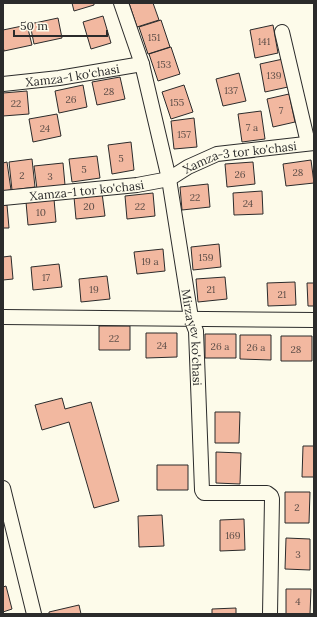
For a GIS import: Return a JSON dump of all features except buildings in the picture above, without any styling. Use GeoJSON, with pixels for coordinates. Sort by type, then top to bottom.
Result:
{"type":"FeatureCollection","features":[{"type":"Feature","properties":{"kind":"street","name":"Mirzayev ko'chasi"},"geometry":{"type":"LineString","coordinates":[[121,3],[142,64],[169,179],[191,318],[196,331],[202,492],[267,493],[271,496],[270,614]]}},
{"type":"Feature","properties":{"kind":"street"},"geometry":{"type":"LineString","coordinates":[[282,32],[311,143]]}},
{"type":"Feature","properties":{"kind":"street","name":"Xamza-1 ko'chasi"},"geometry":{"type":"LineString","coordinates":[[3,84],[59,78],[142,64]]}},
{"type":"Feature","properties":{"kind":"street","name":"Xamza-3 tor ko'chasi"},"geometry":{"type":"LineString","coordinates":[[169,179],[217,154],[311,143]]}},
{"type":"Feature","properties":{"kind":"street","name":"Xamza-1 tor ko'chasi"},"geometry":{"type":"LineString","coordinates":[[3,198],[137,185],[169,179]]}},
{"type":"Feature","properties":{"kind":"street"},"geometry":{"type":"LineString","coordinates":[[3,317],[314,320]]}},
{"type":"Feature","properties":{"kind":"street"},"geometry":{"type":"LineString","coordinates":[[3,488],[34,614]]}}]}
